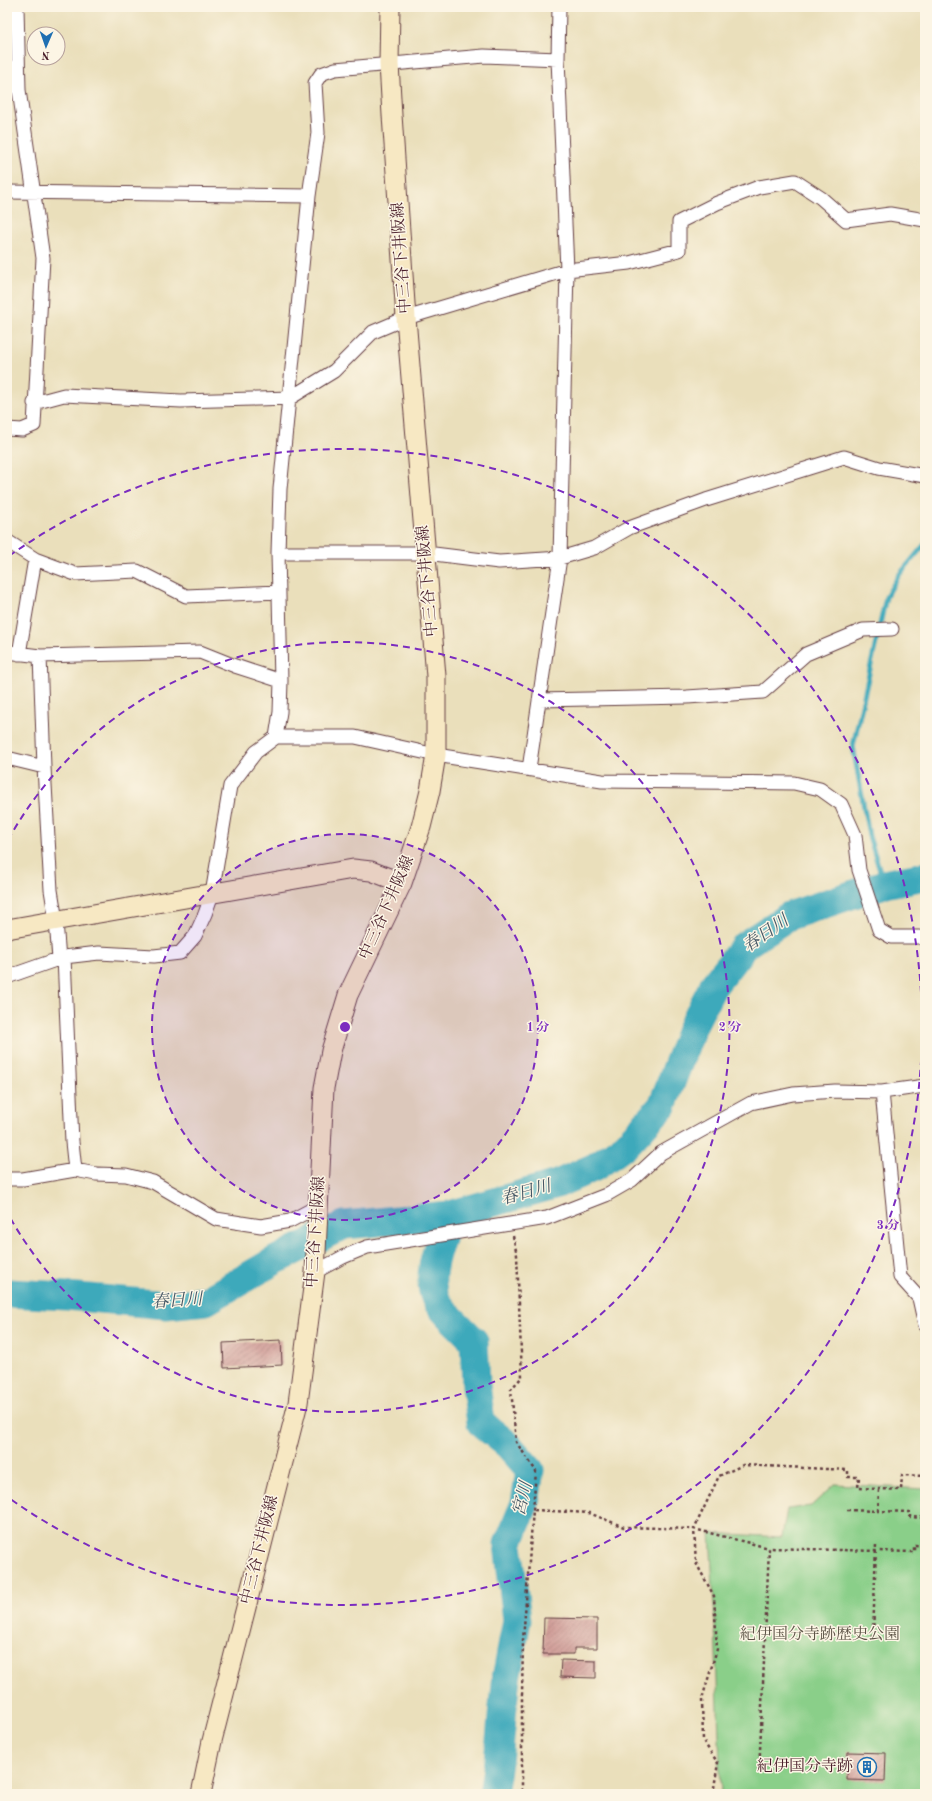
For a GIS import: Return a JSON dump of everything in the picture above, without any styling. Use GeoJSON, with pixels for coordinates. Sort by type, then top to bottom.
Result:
{"type":"FeatureCollection","features":[{"type":"Feature","properties":{"kind":"main road","name":"中三谷下井阪線"},"geometry":{"type":"LineString","coordinates":[[201,1794],[216,1726],[298,1403],[315,1266],[324,1088],[331,1051],[348,995],[402,883],[423,820],[436,755],[436,676],[406,318],[389,64],[390,7]]}},
{"type":"Feature","properties":{"kind":"main road"},"geometry":{"type":"LineString","coordinates":[[7,929],[353,869],[371,871],[402,883]]}},
{"type":"Feature","properties":{"kind":"street"},"geometry":{"type":"LineString","coordinates":[[7,429],[22,430],[34,425],[34,402],[43,258],[19,90],[16,7]]}},
{"type":"Feature","properties":{"kind":"street"},"geometry":{"type":"LineString","coordinates":[[529,769],[560,558],[568,270],[558,59],[559,7]]}},
{"type":"Feature","properties":{"kind":"street"},"geometry":{"type":"LineString","coordinates":[[276,737],[280,712],[281,682],[278,553],[280,489],[309,196],[318,133],[315,83],[321,74],[335,69],[484,56],[558,59]]}},
{"type":"Feature","properties":{"kind":"street"},"geometry":{"type":"LineString","coordinates":[[34,402],[64,395],[181,401],[290,398],[334,371],[373,332],[406,318],[568,270],[629,263],[679,250],[678,222],[717,203],[759,187],[795,181],[821,198],[846,220],[890,214],[925,220]]}},
{"type":"Feature","properties":{"kind":"street"},"geometry":{"type":"LineString","coordinates":[[7,192],[309,196]]}},
{"type":"Feature","properties":{"kind":"street"},"geometry":{"type":"LineString","coordinates":[[278,553],[426,554],[499,562],[560,558],[594,548],[629,528],[706,500],[844,457],[879,468],[925,476]]}},
{"type":"Feature","properties":{"kind":"street"},"geometry":{"type":"LineString","coordinates":[[7,541],[35,559],[75,574],[137,571],[186,596],[279,592]]}},
{"type":"Feature","properties":{"kind":"street"},"geometry":{"type":"LineString","coordinates":[[35,559],[13,653],[40,656],[200,652],[281,682]]}},
{"type":"Feature","properties":{"kind":"street"},"geometry":{"type":"LineString","coordinates":[[539,700],[687,697],[763,692],[806,654],[863,630],[892,628]]}},
{"type":"Feature","properties":{"kind":"street"},"geometry":{"type":"LineString","coordinates":[[40,656],[44,767],[51,890],[62,958],[72,1142],[75,1170]]}},
{"type":"Feature","properties":{"kind":"street"},"geometry":{"type":"LineString","coordinates":[[7,977],[62,958],[98,953],[154,956],[180,953],[195,936],[206,914],[212,894],[230,786],[256,752],[276,737],[355,737],[436,755],[602,781],[794,783],[820,789],[840,804],[855,835],[859,870],[879,930],[891,937],[919,937],[925,939]]}},
{"type":"Feature","properties":{"kind":"street"},"geometry":{"type":"LineString","coordinates":[[7,758],[44,767]]}},
{"type":"Feature","properties":{"kind":"street"},"geometry":{"type":"LineString","coordinates":[[315,1266],[367,1247],[432,1235],[547,1218],[606,1195],[632,1180],[661,1153],[751,1103],[793,1094],[835,1091],[882,1092],[925,1086]]}},
{"type":"Feature","properties":{"kind":"street"},"geometry":{"type":"LineString","coordinates":[[882,1092],[900,1277],[919,1298],[925,1325]]}},
{"type":"Feature","properties":{"kind":"street"},"geometry":{"type":"LineString","coordinates":[[7,1179],[24,1179],[75,1170],[96,1174],[126,1175],[153,1182],[216,1218],[261,1226],[290,1221],[318,1208]]}},
{"type":"Feature","properties":{"kind":"path"},"geometry":{"type":"LineString","coordinates":[[510,1224],[517,1255],[522,1377],[511,1389],[516,1442],[536,1471],[524,1640],[522,1695],[522,1794]]}},
{"type":"Feature","properties":{"kind":"path"},"geometry":{"type":"LineString","coordinates":[[713,1794],[718,1762],[703,1741],[702,1699],[717,1649],[714,1596],[696,1563],[694,1529],[719,1476],[743,1465],[848,1470],[848,1477],[859,1477],[858,1488],[901,1490],[902,1475],[925,1476]]}},
{"type":"Feature","properties":{"kind":"path"},"geometry":{"type":"LineString","coordinates":[[878,1511],[879,1489]]}},
{"type":"Feature","properties":{"kind":"path"},"geometry":{"type":"LineString","coordinates":[[534,1510],[589,1513],[624,1527],[694,1529],[769,1548],[914,1552],[914,1545],[925,1546]]}},
{"type":"Feature","properties":{"kind":"path"},"geometry":{"type":"LineString","coordinates":[[847,1510],[910,1512],[910,1517],[925,1518]]}},
{"type":"Feature","properties":{"kind":"path"},"geometry":{"type":"LineString","coordinates":[[874,1638],[876,1544]]}},
{"type":"Feature","properties":{"kind":"path"},"geometry":{"type":"LineString","coordinates":[[759,1773],[769,1548]]}},
{"type":"Feature","properties":{"kind":"green space","name":"紀伊国分寺跡歴史公園"},"geometry":{"type":"Polygon","coordinates":[[[835,1484],[925,1489],[925,1794],[721,1794],[710,1533],[782,1537],[787,1509],[811,1506],[835,1484]]]}},
{"type":"Feature","properties":{"kind":"building"},"geometry":{"type":"Polygon","coordinates":[[[281,1340],[282,1365],[224,1368],[223,1343],[281,1340]]]}},
{"type":"Feature","properties":{"kind":"building"},"geometry":{"type":"Polygon","coordinates":[[[544,1618],[597,1619],[597,1648],[574,1648],[574,1654],[543,1654],[544,1618]]]}},
{"type":"Feature","properties":{"kind":"building"},"geometry":{"type":"Polygon","coordinates":[[[561,1660],[596,1661],[596,1678],[560,1677],[561,1660]]]}},
{"type":"Feature","properties":{"kind":"building","name":"紀伊国分寺跡"},"geometry":{"type":"Polygon","coordinates":[[[848,1752],[886,1753],[885,1781],[847,1780],[848,1752]]]}},
{"type":"Feature","properties":{"kind":"waterway"},"geometry":{"type":"LineString","coordinates":[[884,884],[869,836],[853,746],[886,597],[899,575],[925,544]]}},
{"type":"Feature","properties":{"kind":"waterway","name":"春日川"},"geometry":{"type":"LineString","coordinates":[[7,1293],[67,1296],[166,1305],[206,1301],[276,1260],[344,1225],[450,1215],[557,1184],[595,1167],[626,1145],[662,1106],[693,1025],[713,986],[745,945],[789,916],[884,884],[925,876]]}},
{"type":"Feature","properties":{"kind":"waterway","name":"宮川"},"geometry":{"type":"LineString","coordinates":[[450,1215],[438,1247],[432,1271],[434,1293],[441,1308],[474,1341],[476,1385],[481,1423],[508,1445],[530,1470],[525,1503],[508,1544],[517,1620],[505,1684],[498,1762],[493,1794]]}},
{"type":"Feature","properties":{"kind":"place","name":"紀伊国分寺跡"},"geometry":{"type":"Point","coordinates":[867,1767]}}]}
